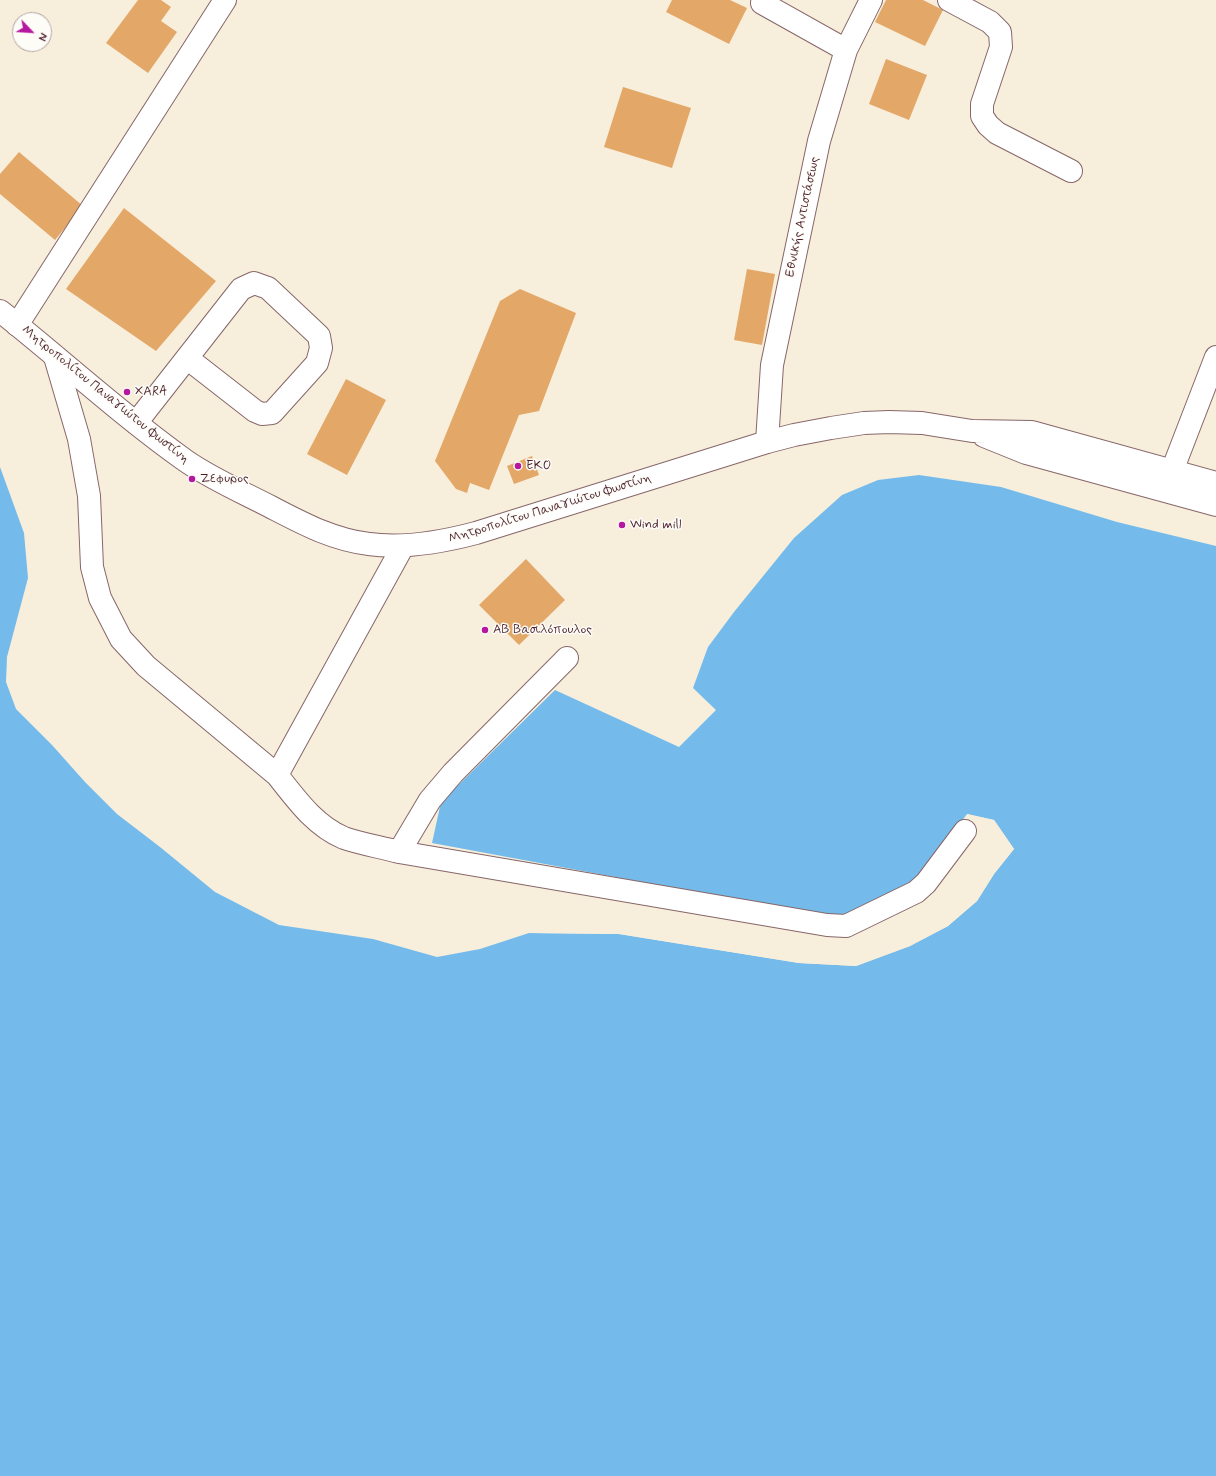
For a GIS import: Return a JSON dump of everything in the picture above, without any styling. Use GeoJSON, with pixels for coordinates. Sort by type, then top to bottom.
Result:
{"type":"FeatureCollection","features":[{"type":"Feature","properties":{"kind":"main road"},"geometry":{"type":"LineString","coordinates":[[8,318],[225,0]]}},
{"type":"Feature","properties":{"kind":"main road","name":"Εθνικής Αντιστάσεως"},"geometry":{"type":"LineString","coordinates":[[767,442],[772,364],[819,141],[846,50],[871,0]]}},
{"type":"Feature","properties":{"kind":"main road"},"geometry":{"type":"LineString","coordinates":[[949,0],[990,22],[1000,32],[1001,47],[982,104],[982,116],[988,125],[997,133],[1071,171]]}},
{"type":"Feature","properties":{"kind":"main road"},"geometry":{"type":"LineString","coordinates":[[762,3],[846,50]]}},
{"type":"Feature","properties":{"kind":"main road"},"geometry":{"type":"LineString","coordinates":[[136,423],[187,358],[241,290],[254,283],[268,288],[319,336],[321,348],[317,363],[272,413],[262,414],[254,410],[187,358]]}},
{"type":"Feature","properties":{"kind":"main road","name":"Μητροπολίτου Παναγιώτου Φωστίνη"},"geometry":{"type":"LineString","coordinates":[[8,318],[136,423],[186,461],[208,475],[307,526],[333,536],[369,544],[403,546],[453,539],[767,442],[794,435],[864,423],[922,423],[972,430],[1032,432],[1216,483]]}},
{"type":"Feature","properties":{"kind":"main road"},"geometry":{"type":"LineString","coordinates":[[55,357],[79,439],[89,496],[92,567],[100,598],[121,639],[146,666],[277,775],[308,813],[327,829],[345,838],[399,852],[827,925],[846,926],[916,892],[926,883],[965,831]]}},
{"type":"Feature","properties":{"kind":"main road"},"geometry":{"type":"LineString","coordinates":[[1172,471],[1216,357]]}},
{"type":"Feature","properties":{"kind":"main road","name":"Μητροπολίτου Παναγιώτου Φωστίνη"},"geometry":{"type":"LineString","coordinates":[[972,430],[1026,454],[1216,505]]}},
{"type":"Feature","properties":{"kind":"main road"},"geometry":{"type":"LineString","coordinates":[[277,775],[403,546]]}},
{"type":"Feature","properties":{"kind":"main road"},"geometry":{"type":"LineString","coordinates":[[399,852],[430,800],[453,773],[567,658]]}},
{"type":"Feature","properties":{"kind":"water"},"geometry":{"type":"Polygon","coordinates":[[[0,467],[24,533],[28,578],[7,657],[6,682],[16,709],[117,814],[215,892],[279,925],[373,939],[437,957],[480,949],[529,933],[619,934],[799,963],[856,966],[910,946],[948,926],[977,901],[994,874],[1014,849],[994,820],[967,814],[910,891],[846,920],[432,843],[441,802],[555,690],[679,747],[716,710],[693,688],[708,647],[734,612],[794,538],[842,495],[878,480],[919,475],[1001,487],[1117,522],[1216,546],[1216,1476],[0,1476],[0,467]]]}},
{"type":"Feature","properties":{"kind":"pier"},"geometry":{"type":"Polygon","coordinates":[[[967,814],[994,820],[1014,849],[994,874],[977,901],[948,926],[910,946],[856,966],[799,963],[619,934],[529,933],[531,931],[620,932],[799,961],[855,964],[909,944],[947,925],[975,900],[992,873],[1012,849],[993,821],[968,816],[967,814]]]}},
{"type":"Feature","properties":{"kind":"building"},"geometry":{"type":"Polygon","coordinates":[[[138,0],[161,0],[171,7],[161,21],[177,32],[148,73],[106,43],[138,0]]]}},
{"type":"Feature","properties":{"kind":"building"},"geometry":{"type":"Polygon","coordinates":[[[672,0],[730,0],[747,8],[729,44],[666,12],[672,0]]]}},
{"type":"Feature","properties":{"kind":"building"},"geometry":{"type":"Polygon","coordinates":[[[886,0],[923,0],[943,10],[925,46],[875,22],[886,0]]]}},
{"type":"Feature","properties":{"kind":"building"},"geometry":{"type":"Polygon","coordinates":[[[886,59],[927,75],[909,120],[869,104],[886,59]]]}},
{"type":"Feature","properties":{"kind":"building"},"geometry":{"type":"Polygon","coordinates":[[[623,87],[691,108],[672,168],[604,147],[623,87]]]}},
{"type":"Feature","properties":{"kind":"building"},"geometry":{"type":"Polygon","coordinates":[[[19,152],[83,206],[55,240],[0,194],[0,174],[19,152]]]}},
{"type":"Feature","properties":{"kind":"building"},"geometry":{"type":"Polygon","coordinates":[[[124,208],[216,281],[156,351],[66,289],[124,208]]]}},
{"type":"Feature","properties":{"kind":"building"},"geometry":{"type":"Polygon","coordinates":[[[747,269],[775,274],[762,345],[734,340],[747,269]]]}},
{"type":"Feature","properties":{"kind":"building"},"geometry":{"type":"Polygon","coordinates":[[[520,289],[576,313],[539,411],[519,415],[489,490],[470,483],[467,493],[456,489],[435,461],[500,301],[520,289]]]}},
{"type":"Feature","properties":{"kind":"building"},"geometry":{"type":"Polygon","coordinates":[[[346,379],[386,400],[347,475],[307,454],[346,379]]]}},
{"type":"Feature","properties":{"kind":"building"},"geometry":{"type":"Polygon","coordinates":[[[532,456],[539,475],[514,484],[507,466],[532,456]]]}},
{"type":"Feature","properties":{"kind":"building"},"geometry":{"type":"Polygon","coordinates":[[[526,559],[565,600],[519,645],[479,605],[526,559]]]}},
{"type":"Feature","properties":{"kind":"place","name":"XARA"},"geometry":{"type":"Point","coordinates":[127,392]}},
{"type":"Feature","properties":{"kind":"place","name":"EKO"},"geometry":{"type":"Point","coordinates":[518,466]}},
{"type":"Feature","properties":{"kind":"place","name":"Ζεφυρος"},"geometry":{"type":"Point","coordinates":[192,479]}},
{"type":"Feature","properties":{"kind":"place","name":"Wind mill"},"geometry":{"type":"Point","coordinates":[622,525]}},
{"type":"Feature","properties":{"kind":"place","name":"ΑΒ Βασιλόπουλος"},"geometry":{"type":"Point","coordinates":[485,630]}}]}
